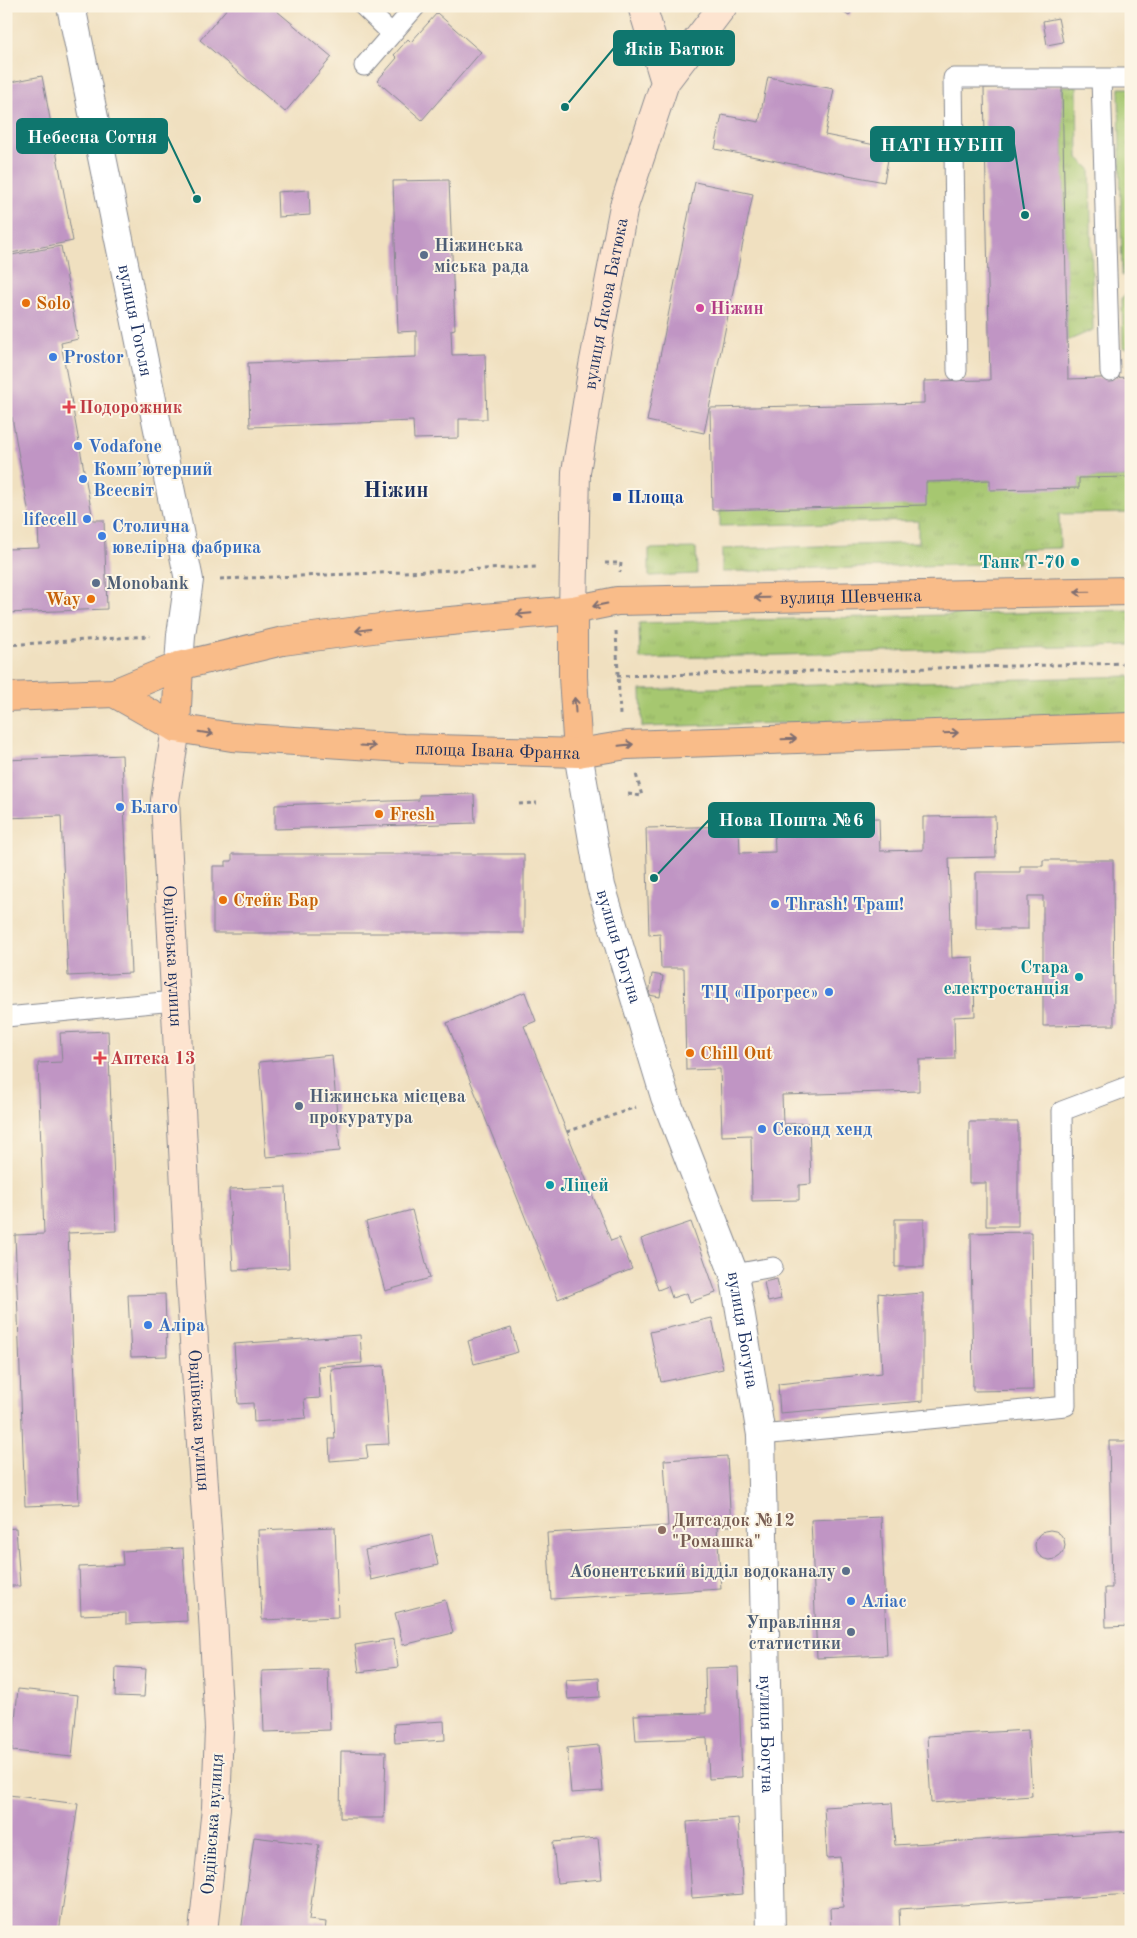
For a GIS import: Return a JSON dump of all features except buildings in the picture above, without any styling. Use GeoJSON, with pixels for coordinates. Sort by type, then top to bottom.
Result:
{"type":"FeatureCollection","features":[{"type":"Feature","properties":{"kind":"main road"},"geometry":{"type":"LineString","coordinates":[[642,6],[665,82]]}},
{"type":"Feature","properties":{"kind":"main road","name":"вулиця Якова Батюка"},"geometry":{"type":"LineString","coordinates":[[573,610],[576,472],[593,366],[624,206],[665,82],[723,6]]}},
{"type":"Feature","properties":{"kind":"main road","name":"вулиця Шевченка"},"geometry":{"type":"LineString","coordinates":[[573,610],[617,601],[1131,591]]}},
{"type":"Feature","properties":{"kind":"main road"},"geometry":{"type":"LineString","coordinates":[[6,697],[114,693],[179,666],[283,641],[395,626],[573,610]]}},
{"type":"Feature","properties":{"kind":"main road","name":"площа Івана Франка"},"geometry":{"type":"LineString","coordinates":[[114,693],[176,728],[232,737],[403,748],[578,753],[572,677],[573,610]]}},
{"type":"Feature","properties":{"kind":"main road"},"geometry":{"type":"LineString","coordinates":[[176,728],[179,666]]}},
{"type":"Feature","properties":{"kind":"main road"},"geometry":{"type":"LineString","coordinates":[[578,753],[627,745],[1131,727]]}},
{"type":"Feature","properties":{"kind":"main road","name":"Овдіївська вулиця"},"geometry":{"type":"LineString","coordinates":[[176,728],[165,800],[174,1001],[219,1729],[216,1808],[203,1932]]}},
{"type":"Feature","properties":{"kind":"street","name":"вулиця Гоголя"},"geometry":{"type":"LineString","coordinates":[[71,6],[189,580],[181,635],[179,666]]}},
{"type":"Feature","properties":{"kind":"street","name":"вулиця Богуна"},"geometry":{"type":"LineString","coordinates":[[578,753],[601,886],[665,1097],[734,1274],[761,1435],[771,1932]]}},
{"type":"Feature","properties":{"kind":"lane"},"geometry":{"type":"LineString","coordinates":[[364,6],[392,34]]}},
{"type":"Feature","properties":{"kind":"lane"},"geometry":{"type":"LineString","coordinates":[[364,66],[416,6]]}},
{"type":"Feature","properties":{"kind":"lane"},"geometry":{"type":"LineString","coordinates":[[956,371],[953,78],[1131,78]]}},
{"type":"Feature","properties":{"kind":"lane"},"geometry":{"type":"LineString","coordinates":[[1101,78],[1110,372]]}},
{"type":"Feature","properties":{"kind":"lane"},"geometry":{"type":"LineString","coordinates":[[6,1017],[174,1001]]}},
{"type":"Feature","properties":{"kind":"lane"},"geometry":{"type":"LineString","coordinates":[[761,1435],[1066,1406],[1062,1111],[1131,1086]]}},
{"type":"Feature","properties":{"kind":"lane"},"geometry":{"type":"LineString","coordinates":[[734,1274],[773,1267]]}},
{"type":"Feature","properties":{"kind":"path"},"geometry":{"type":"LineString","coordinates":[[189,580],[536,567]]}},
{"type":"Feature","properties":{"kind":"path"},"geometry":{"type":"LineString","coordinates":[[616,626],[620,723]]}},
{"type":"Feature","properties":{"kind":"path"},"geometry":{"type":"LineString","coordinates":[[6,645],[181,635]]}},
{"type":"Feature","properties":{"kind":"path"},"geometry":{"type":"LineString","coordinates":[[617,676],[1131,663]]}},
{"type":"Feature","properties":{"kind":"path"},"geometry":{"type":"LineString","coordinates":[[628,794],[642,796],[634,768]]}},
{"type":"Feature","properties":{"kind":"path"},"geometry":{"type":"LineString","coordinates":[[519,804],[538,803]]}},
{"type":"Feature","properties":{"kind":"path"},"geometry":{"type":"LineString","coordinates":[[567,1132],[665,1097]]}},
{"type":"Feature","properties":{"kind":"green space"},"geometry":{"type":"Polygon","coordinates":[[[1062,86],[1077,86],[1078,158],[1090,169],[1093,330],[1067,341],[1062,86]]]}},
{"type":"Feature","properties":{"kind":"green space"},"geometry":{"type":"Polygon","coordinates":[[[1119,88],[1131,88],[1131,271],[1122,276],[1119,88]]]}},
{"type":"Feature","properties":{"kind":"green space"},"geometry":{"type":"Polygon","coordinates":[[[1131,292],[1131,348],[1123,348],[1122,297],[1131,292]]]}},
{"type":"Feature","properties":{"kind":"green space"},"geometry":{"type":"Polygon","coordinates":[[[1131,477],[1131,513],[1059,514],[1060,548],[1019,549],[1019,563],[722,572],[722,549],[918,543],[918,521],[720,526],[720,510],[926,482],[990,480],[1079,488],[1079,478],[1131,477]]]}},
{"type":"Feature","properties":{"kind":"green space"},"geometry":{"type":"Polygon","coordinates":[[[696,548],[697,574],[649,576],[649,549],[696,548]]]}},
{"type":"Feature","properties":{"kind":"green space"},"geometry":{"type":"Polygon","coordinates":[[[1131,610],[1131,645],[640,659],[639,623],[1131,610]]]}},
{"type":"Feature","properties":{"kind":"green space"},"geometry":{"type":"Polygon","coordinates":[[[1131,676],[1131,713],[642,727],[641,690],[1131,676]]]}},
{"type":"Feature","properties":{"kind":"place","name":"Яків Батюк"},"geometry":{"type":"Point","coordinates":[565,107]}},
{"type":"Feature","properties":{"kind":"place","name":"Небесна Сотня"},"geometry":{"type":"Point","coordinates":[197,199]}},
{"type":"Feature","properties":{"kind":"place","name":"НАТІ НУБІП"},"geometry":{"type":"Point","coordinates":[1025,215]}},
{"type":"Feature","properties":{"kind":"place","name":"Ніжинська міська рада"},"geometry":{"type":"Point","coordinates":[424,255]}},
{"type":"Feature","properties":{"kind":"place","name":"Solo"},"geometry":{"type":"Point","coordinates":[26,303]}},
{"type":"Feature","properties":{"kind":"place","name":"Ніжин"},"geometry":{"type":"Point","coordinates":[700,308]}},
{"type":"Feature","properties":{"kind":"place","name":"Prostor"},"geometry":{"type":"Point","coordinates":[53,357]}},
{"type":"Feature","properties":{"kind":"place","name":"Подорожник"},"geometry":{"type":"Point","coordinates":[69,407]}},
{"type":"Feature","properties":{"kind":"place","name":"Vodafone"},"geometry":{"type":"Point","coordinates":[78,446]}},
{"type":"Feature","properties":{"kind":"place","name":"Компʼютерний Всесвіт"},"geometry":{"type":"Point","coordinates":[83,479]}},
{"type":"Feature","properties":{"kind":"place","name":"Площа"},"geometry":{"type":"Point","coordinates":[617,497]}},
{"type":"Feature","properties":{"kind":"place","name":"lifecell"},"geometry":{"type":"Point","coordinates":[87,519]}},
{"type":"Feature","properties":{"kind":"place","name":"Столична ювелірна фабрика"},"geometry":{"type":"Point","coordinates":[102,536]}},
{"type":"Feature","properties":{"kind":"place","name":"Танк Т-70"},"geometry":{"type":"Point","coordinates":[1075,562]}},
{"type":"Feature","properties":{"kind":"place","name":"Monobank"},"geometry":{"type":"Point","coordinates":[96,583]}},
{"type":"Feature","properties":{"kind":"place","name":"Way"},"geometry":{"type":"Point","coordinates":[91,599]}},
{"type":"Feature","properties":{"kind":"place","name":"Благо"},"geometry":{"type":"Point","coordinates":[120,807]}},
{"type":"Feature","properties":{"kind":"place","name":"Fresh"},"geometry":{"type":"Point","coordinates":[379,814]}},
{"type":"Feature","properties":{"kind":"place","name":"Нова Пошта №6"},"geometry":{"type":"Point","coordinates":[654,878]}},
{"type":"Feature","properties":{"kind":"place","name":"Стейк Бар"},"geometry":{"type":"Point","coordinates":[223,900]}},
{"type":"Feature","properties":{"kind":"place","name":"Thrash! Траш!"},"geometry":{"type":"Point","coordinates":[775,904]}},
{"type":"Feature","properties":{"kind":"place","name":"Cтара електростанція"},"geometry":{"type":"Point","coordinates":[1079,977]}},
{"type":"Feature","properties":{"kind":"place","name":"ТЦ «Прогрес»"},"geometry":{"type":"Point","coordinates":[829,992]}},
{"type":"Feature","properties":{"kind":"place","name":"Chill Out"},"geometry":{"type":"Point","coordinates":[690,1053]}},
{"type":"Feature","properties":{"kind":"place","name":"Аптека 13"},"geometry":{"type":"Point","coordinates":[100,1058]}},
{"type":"Feature","properties":{"kind":"place","name":"Ніжинська місцева прокуратура"},"geometry":{"type":"Point","coordinates":[299,1106]}},
{"type":"Feature","properties":{"kind":"place","name":"Секонд хенд"},"geometry":{"type":"Point","coordinates":[762,1129]}},
{"type":"Feature","properties":{"kind":"place","name":"Ліцей"},"geometry":{"type":"Point","coordinates":[550,1185]}},
{"type":"Feature","properties":{"kind":"place","name":"Аліра"},"geometry":{"type":"Point","coordinates":[148,1325]}},
{"type":"Feature","properties":{"kind":"place","name":"Дитсадок №12 \"Ромашка\""},"geometry":{"type":"Point","coordinates":[662,1530]}},
{"type":"Feature","properties":{"kind":"place","name":"Абонентський відділ водоканалу"},"geometry":{"type":"Point","coordinates":[846,1571]}},
{"type":"Feature","properties":{"kind":"place","name":"Аліас"},"geometry":{"type":"Point","coordinates":[851,1601]}},
{"type":"Feature","properties":{"kind":"place","name":"Управління статистики"},"geometry":{"type":"Point","coordinates":[851,1632]}},
{"type":"Feature","properties":{"kind":"district","name":"Ніжин"},"geometry":{"type":"Point","coordinates":[396,489]}}]}
